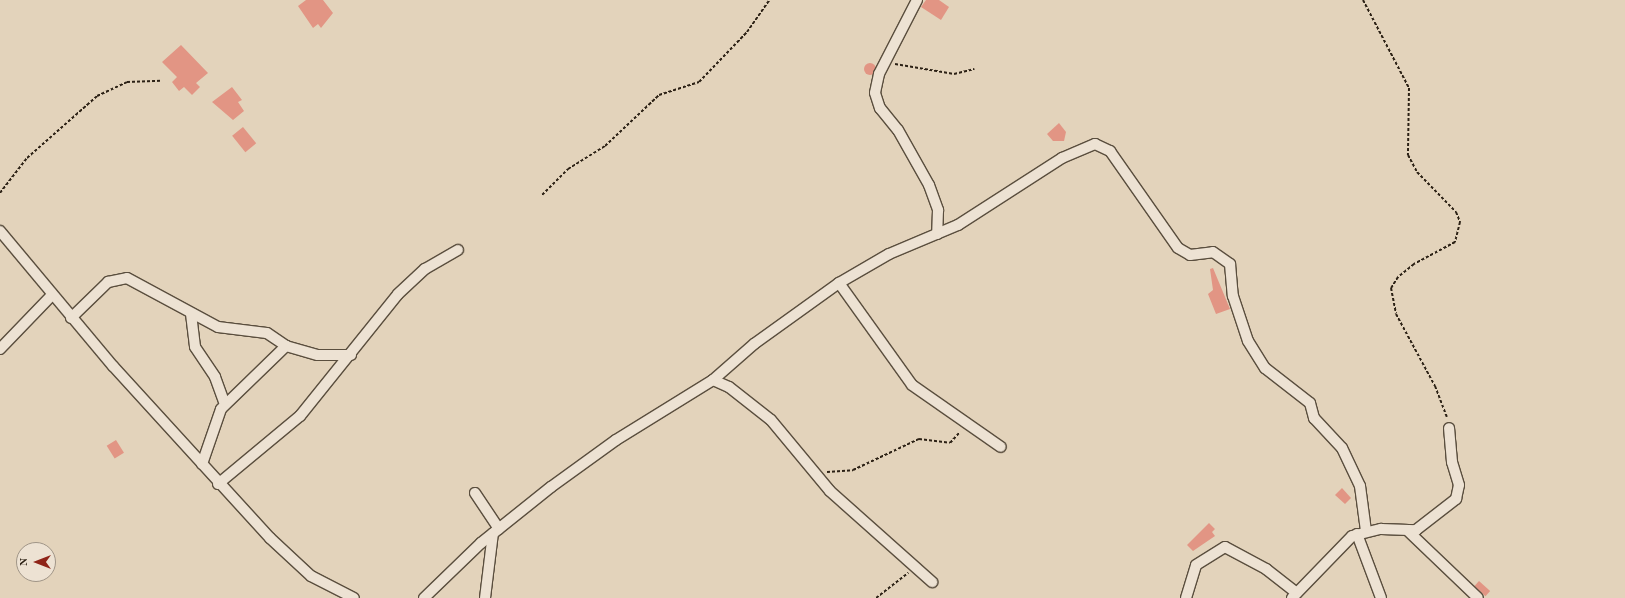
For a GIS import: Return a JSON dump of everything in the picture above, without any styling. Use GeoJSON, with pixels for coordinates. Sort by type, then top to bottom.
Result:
{"type":"FeatureCollection","features":[{"type":"Feature","properties":{"kind":"street"},"geometry":{"type":"LineString","coordinates":[[917,0],[884,62],[875,86],[877,101],[929,185],[938,210],[937,234]]}},
{"type":"Feature","properties":{"kind":"street"},"geometry":{"type":"LineString","coordinates":[[424,598],[496,531],[616,440],[713,380],[754,344],[840,283],[889,254],[937,234],[993,205],[1073,152],[1086,146],[1104,146],[1134,181],[1178,248],[1190,255],[1213,252],[1230,264],[1233,296],[1248,340],[1265,368],[1310,403],[1314,418],[1342,448],[1360,486],[1361,533],[1381,598]]}},
{"type":"Feature","properties":{"kind":"street"},"geometry":{"type":"LineString","coordinates":[[0,231],[71,318],[202,464],[218,484],[297,564],[354,598]]}},
{"type":"Feature","properties":{"kind":"street"},"geometry":{"type":"LineString","coordinates":[[218,484],[282,433],[351,355],[398,294],[425,269],[458,250]]}},
{"type":"Feature","properties":{"kind":"street"},"geometry":{"type":"LineString","coordinates":[[71,318],[98,290],[116,278],[135,280],[190,314],[232,331],[267,333],[286,346],[318,355],[351,355]]}},
{"type":"Feature","properties":{"kind":"street"},"geometry":{"type":"LineString","coordinates":[[840,283],[912,385],[934,403],[968,422],[1001,446]]}},
{"type":"Feature","properties":{"kind":"street"},"geometry":{"type":"LineString","coordinates":[[0,349],[52,295]]}},
{"type":"Feature","properties":{"kind":"street"},"geometry":{"type":"LineString","coordinates":[[190,314],[195,347],[215,377],[225,404]]}},
{"type":"Feature","properties":{"kind":"street"},"geometry":{"type":"LineString","coordinates":[[202,464],[212,431],[225,404],[286,346]]}},
{"type":"Feature","properties":{"kind":"street"},"geometry":{"type":"LineString","coordinates":[[713,380],[730,387],[772,420],[843,503],[932,582]]}},
{"type":"Feature","properties":{"kind":"street"},"geometry":{"type":"LineString","coordinates":[[1186,598],[1196,565],[1225,547],[1260,566],[1295,595],[1361,533],[1409,532],[1432,520],[1458,495],[1449,428]]}},
{"type":"Feature","properties":{"kind":"street"},"geometry":{"type":"LineString","coordinates":[[475,494],[496,531],[485,598]]}},
{"type":"Feature","properties":{"kind":"street"},"geometry":{"type":"LineString","coordinates":[[1409,532],[1478,598]]}},
{"type":"Feature","properties":{"kind":"path"},"geometry":{"type":"LineString","coordinates":[[542,195],[568,169],[605,146],[658,95],[704,77],[748,32],[769,0]]}},
{"type":"Feature","properties":{"kind":"path"},"geometry":{"type":"LineString","coordinates":[[1363,0],[1410,88],[1408,155],[1417,172],[1448,202],[1460,222],[1455,242],[1414,264],[1398,277],[1391,288],[1396,314],[1435,386],[1449,428]]}},
{"type":"Feature","properties":{"kind":"path"},"geometry":{"type":"LineString","coordinates":[[884,62],[951,74],[974,69]]}},
{"type":"Feature","properties":{"kind":"path"},"geometry":{"type":"LineString","coordinates":[[0,194],[27,158],[97,96],[127,82],[161,81]]}},
{"type":"Feature","properties":{"kind":"path"},"geometry":{"type":"LineString","coordinates":[[816,472],[853,470],[919,439],[950,443],[968,422]]}},
{"type":"Feature","properties":{"kind":"path"},"geometry":{"type":"LineString","coordinates":[[876,598],[915,567]]}},
{"type":"Feature","properties":{"kind":"building"},"geometry":{"type":"Polygon","coordinates":[[[306,0],[323,0],[333,13],[321,28],[318,24],[313,28],[298,6],[306,0]]]}},
{"type":"Feature","properties":{"kind":"building"},"geometry":{"type":"Polygon","coordinates":[[[926,0],[939,0],[949,7],[941,20],[921,7],[926,0]]]}},
{"type":"Feature","properties":{"kind":"building"},"geometry":{"type":"Polygon","coordinates":[[[181,45],[208,73],[196,83],[200,87],[192,95],[184,87],[179,91],[172,82],[177,77],[162,62],[181,45]]]}},
{"type":"Feature","properties":{"kind":"building"},"geometry":{"type":"Polygon","coordinates":[[[868,63],[872,63],[876,69],[872,75],[868,75],[864,71],[864,67],[868,63]]]}},
{"type":"Feature","properties":{"kind":"building"},"geometry":{"type":"Polygon","coordinates":[[[232,87],[242,100],[238,102],[244,111],[233,120],[212,102],[232,87]]]}},
{"type":"Feature","properties":{"kind":"building"},"geometry":{"type":"Polygon","coordinates":[[[1059,123],[1066,132],[1064,141],[1053,141],[1047,134],[1059,123]]]}},
{"type":"Feature","properties":{"kind":"building"},"geometry":{"type":"Polygon","coordinates":[[[243,127],[256,143],[245,152],[232,136],[243,127]]]}},
{"type":"Feature","properties":{"kind":"building"},"geometry":{"type":"Polygon","coordinates":[[[1213,268],[1230,309],[1216,314],[1208,294],[1213,290],[1210,269],[1213,268]]]}},
{"type":"Feature","properties":{"kind":"building"},"geometry":{"type":"Polygon","coordinates":[[[116,440],[124,453],[115,459],[107,446],[116,440]]]}},
{"type":"Feature","properties":{"kind":"building"},"geometry":{"type":"Polygon","coordinates":[[[1342,488],[1351,498],[1345,504],[1335,495],[1342,488]]]}},
{"type":"Feature","properties":{"kind":"building"},"geometry":{"type":"Polygon","coordinates":[[[1209,523],[1215,529],[1212,532],[1215,536],[1193,551],[1187,545],[1209,523]]]}},
{"type":"Feature","properties":{"kind":"building"},"geometry":{"type":"Polygon","coordinates":[[[1479,581],[1490,591],[1485,596],[1474,586],[1479,581]]]}}]}
